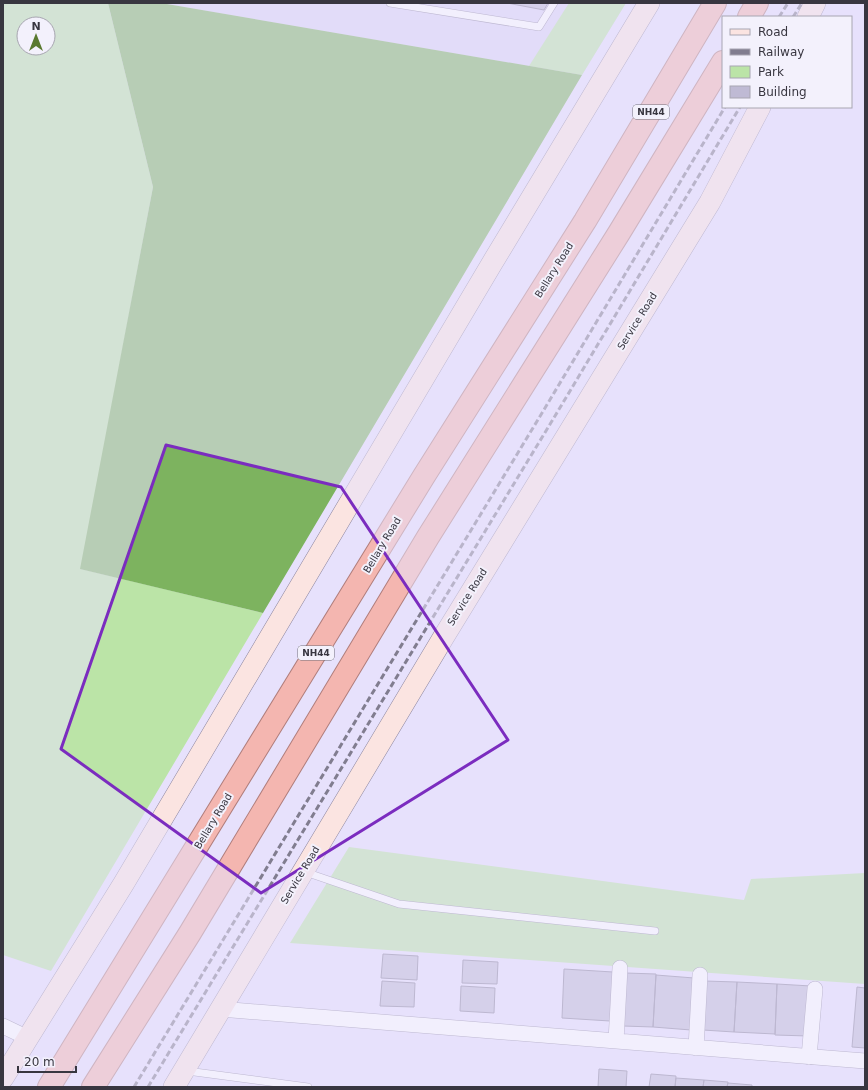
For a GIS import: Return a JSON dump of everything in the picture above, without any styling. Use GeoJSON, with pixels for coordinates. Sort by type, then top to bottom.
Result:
{"type":"FeatureCollection","features":[{"type":"Feature","properties":{"kind":"highway","name":"Bellary Road"},"geometry":{"type":"LineString","coordinates":[[49,1087],[424,476],[585,221],[715,3]]}},
{"type":"Feature","properties":{"kind":"highway"},"geometry":{"type":"LineString","coordinates":[[750,16],[757,3]]}},
{"type":"Feature","properties":{"kind":"highway"},"geometry":{"type":"LineString","coordinates":[[93,1087],[190,933],[428,537],[619,232],[722,64]]}},
{"type":"Feature","properties":{"kind":"main road"},"geometry":{"type":"LineString","coordinates":[[3,1078],[128,876],[487,272],[649,3]]}},
{"type":"Feature","properties":{"kind":"main road"},"geometry":{"type":"LineString","coordinates":[[808,16],[815,3]]}},
{"type":"Feature","properties":{"kind":"main road","name":"Service Road"},"geometry":{"type":"LineString","coordinates":[[179,1079],[442,638],[710,202],[759,108]]}},
{"type":"Feature","properties":{"kind":"street"},"geometry":{"type":"LineString","coordinates":[[616,1041],[620,968]]}},
{"type":"Feature","properties":{"kind":"street"},"geometry":{"type":"LineString","coordinates":[[696,1048],[700,975]]}},
{"type":"Feature","properties":{"kind":"street"},"geometry":{"type":"LineString","coordinates":[[809,1057],[815,989]]}},
{"type":"Feature","properties":{"kind":"street"},"geometry":{"type":"LineString","coordinates":[[220,1010],[865,1062]]}},
{"type":"Feature","properties":{"kind":"street"},"geometry":{"type":"LineString","coordinates":[[3,1026],[28,1038]]}},
{"type":"Feature","properties":{"kind":"lane"},"geometry":{"type":"LineString","coordinates":[[390,3],[539,27],[554,3]]}},
{"type":"Feature","properties":{"kind":"lane"},"geometry":{"type":"LineString","coordinates":[[302,871],[399,904],[655,931]]}},
{"type":"Feature","properties":{"kind":"lane"},"geometry":{"type":"LineString","coordinates":[[179,1079],[308,1087]]}},
{"type":"Feature","properties":{"kind":"highlighted area"},"geometry":{"type":"Polygon","coordinates":[[[166,445],[341,487],[508,740],[261,893],[61,749],[166,445]]]}},
{"type":"Feature","properties":{"kind":"shaded area"},"geometry":{"type":"Polygon","coordinates":[[[161,3],[626,3],[582,75],[161,3]]]}},
{"type":"Feature","properties":{"kind":"green space"},"geometry":{"type":"Polygon","coordinates":[[[3,3],[108,3],[153,187],[81,569],[263,613],[51,971],[3,955],[3,3]]]}},
{"type":"Feature","properties":{"kind":"green space"},"geometry":{"type":"Polygon","coordinates":[[[108,3],[161,3],[582,75],[263,613],[80,569],[153,187],[108,3]]]}},
{"type":"Feature","properties":{"kind":"green space"},"geometry":{"type":"Polygon","coordinates":[[[569,3],[626,3],[582,75],[529,66],[569,3]]]}},
{"type":"Feature","properties":{"kind":"green space"},"geometry":{"type":"Polygon","coordinates":[[[349,847],[744,900],[751,879],[865,873],[865,984],[290,943],[349,847]]]}},
{"type":"Feature","properties":{"kind":"building"},"geometry":{"type":"Polygon","coordinates":[[[507,3],[548,3],[544,10],[507,3]]]}},
{"type":"Feature","properties":{"kind":"building"},"geometry":{"type":"Polygon","coordinates":[[[383,954],[418,956],[417,980],[381,978],[383,954]]]}},
{"type":"Feature","properties":{"kind":"building"},"geometry":{"type":"Polygon","coordinates":[[[463,960],[498,962],[497,984],[462,983],[463,960]]]}},
{"type":"Feature","properties":{"kind":"building"},"geometry":{"type":"Polygon","coordinates":[[[564,969],[613,972],[610,1021],[562,1018],[564,969]]]}},
{"type":"Feature","properties":{"kind":"building"},"geometry":{"type":"Polygon","coordinates":[[[626,973],[656,974],[653,1027],[623,1026],[626,973]]]}},
{"type":"Feature","properties":{"kind":"building"},"geometry":{"type":"Polygon","coordinates":[[[656,975],[694,978],[691,1030],[653,1027],[656,975]]]}},
{"type":"Feature","properties":{"kind":"building"},"geometry":{"type":"Polygon","coordinates":[[[382,981],[415,983],[414,1007],[380,1006],[382,981]]]}},
{"type":"Feature","properties":{"kind":"building"},"geometry":{"type":"Polygon","coordinates":[[[705,981],[737,982],[734,1032],[703,1030],[705,981]]]}},
{"type":"Feature","properties":{"kind":"building"},"geometry":{"type":"Polygon","coordinates":[[[737,982],[777,984],[775,1034],[734,1032],[737,982]]]}},
{"type":"Feature","properties":{"kind":"building"},"geometry":{"type":"Polygon","coordinates":[[[777,984],[811,986],[808,1036],[775,1035],[777,984]]]}},
{"type":"Feature","properties":{"kind":"building"},"geometry":{"type":"Polygon","coordinates":[[[461,986],[495,988],[494,1013],[460,1011],[461,986]]]}},
{"type":"Feature","properties":{"kind":"building"},"geometry":{"type":"Polygon","coordinates":[[[857,987],[865,988],[865,1048],[852,1047],[857,987]]]}},
{"type":"Feature","properties":{"kind":"building"},"geometry":{"type":"Polygon","coordinates":[[[599,1069],[627,1071],[626,1087],[598,1087],[599,1069]]]}},
{"type":"Feature","properties":{"kind":"building"},"geometry":{"type":"Polygon","coordinates":[[[651,1074],[676,1076],[675,1087],[649,1087],[651,1074]]]}},
{"type":"Feature","properties":{"kind":"building"},"geometry":{"type":"Polygon","coordinates":[[[676,1078],[704,1080],[703,1087],[675,1087],[676,1078]]]}},
{"type":"Feature","properties":{"kind":"building"},"geometry":{"type":"Polygon","coordinates":[[[704,1080],[728,1082],[727,1087],[703,1087],[704,1080]]]}},
{"type":"Feature","properties":{"kind":"building"},"geometry":{"type":"Polygon","coordinates":[[[728,1083],[752,1085],[752,1087],[727,1087],[728,1083]]]}},
{"type":"Feature","properties":{"kind":"railway"},"geometry":{"type":"LineString","coordinates":[[780,16],[788,3]]}},
{"type":"Feature","properties":{"kind":"railway"},"geometry":{"type":"LineString","coordinates":[[794,16],[802,3]]}},
{"type":"Feature","properties":{"kind":"railway"},"geometry":{"type":"LineString","coordinates":[[134,1087],[545,408],[724,108]]}},
{"type":"Feature","properties":{"kind":"railway"},"geometry":{"type":"LineString","coordinates":[[148,1087],[555,416],[739,108]]}}]}
